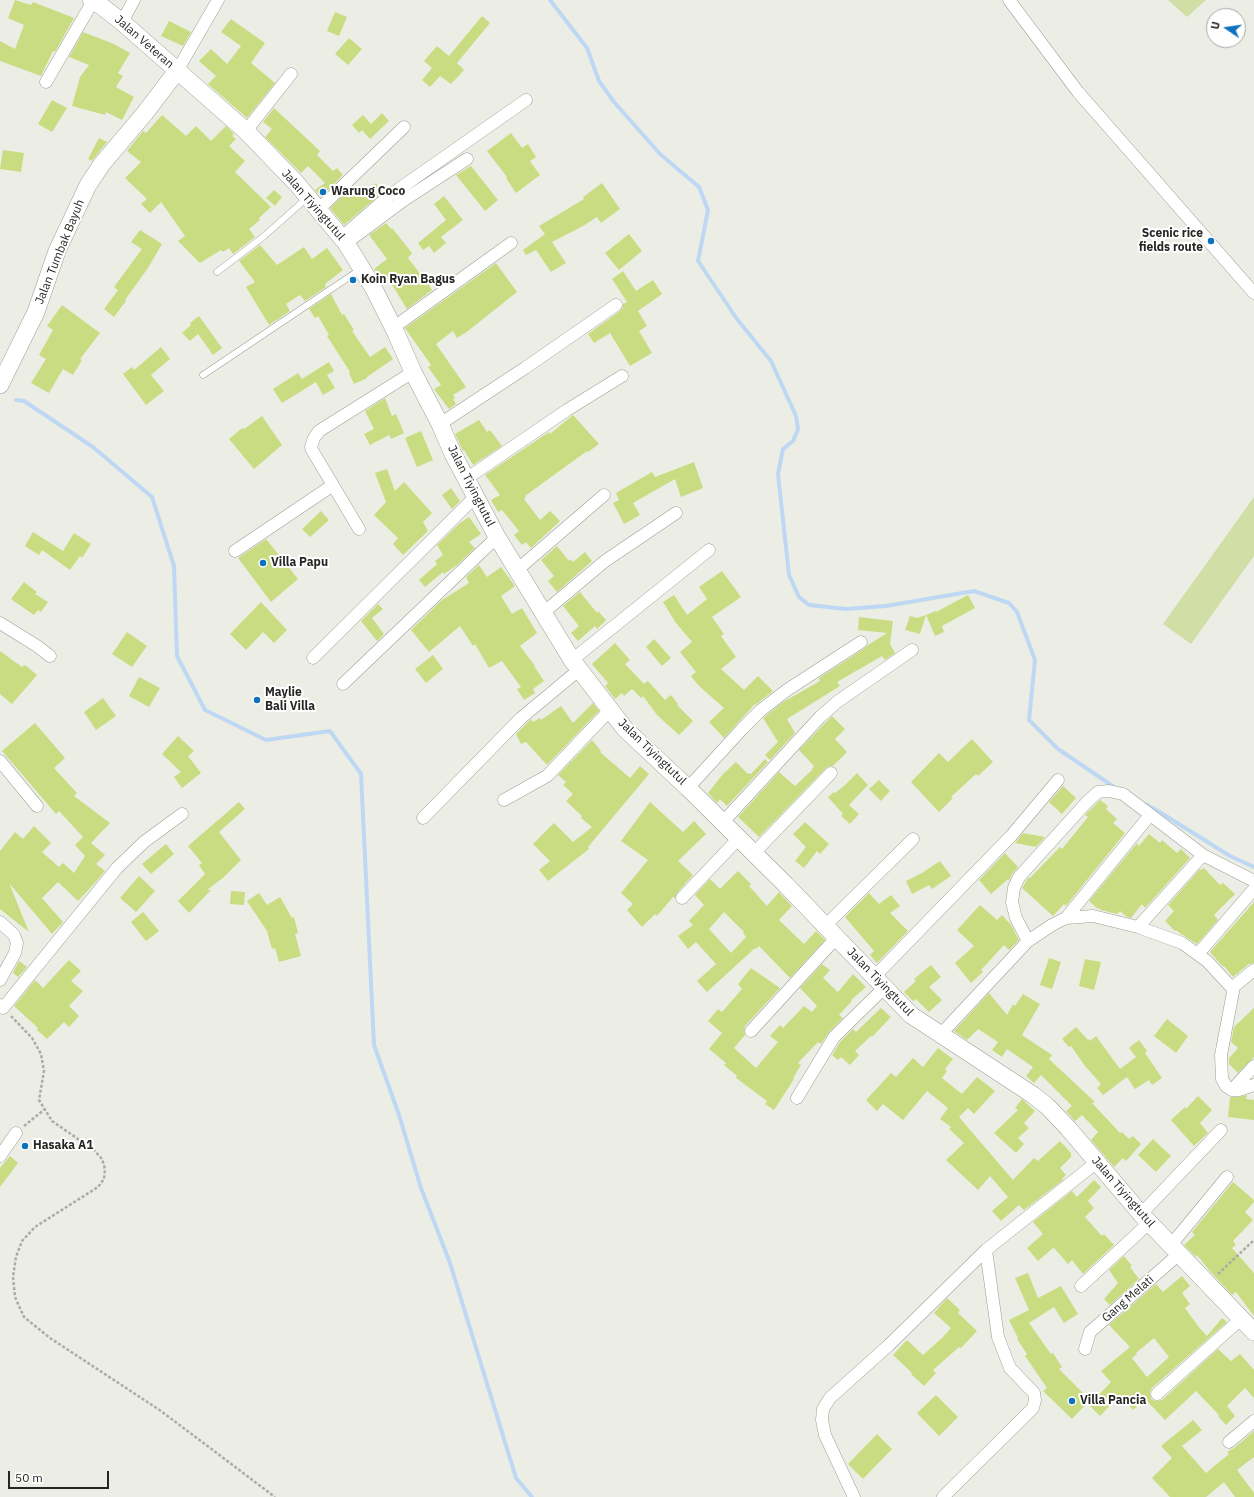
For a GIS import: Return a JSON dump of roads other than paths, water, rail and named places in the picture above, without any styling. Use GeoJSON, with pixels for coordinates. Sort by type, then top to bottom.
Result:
{"type":"FeatureCollection","features":[{"type":"Feature","properties":{"kind":"street"},"geometry":{"type":"LineString","coordinates":[[122,22],[134,0]]}},
{"type":"Feature","properties":{"kind":"street"},"geometry":{"type":"LineString","coordinates":[[177,71],[218,0]]}},
{"type":"Feature","properties":{"kind":"street"},"geometry":{"type":"LineString","coordinates":[[1009,0],[1078,92],[1254,293]]}},
{"type":"Feature","properties":{"kind":"street"},"geometry":{"type":"LineString","coordinates":[[46,82],[92,1]]}},
{"type":"Feature","properties":{"kind":"street","name":"Jalan Veteran"},"geometry":{"type":"LineString","coordinates":[[92,1],[122,22],[177,71]]}},
{"type":"Feature","properties":{"kind":"street","name":"Jalan Tiyingtutul"},"geometry":{"type":"LineString","coordinates":[[177,71],[246,131],[313,203],[344,240],[363,268],[394,328],[413,372],[475,497],[497,537],[576,664],[625,729],[723,822],[911,1015],[1033,1095],[1060,1119],[1145,1218],[1254,1332]]}},
{"type":"Feature","properties":{"kind":"street","name":"Jalan Tumbak Bayuh"},"geometry":{"type":"LineString","coordinates":[[0,385],[36,312],[57,251],[88,185],[102,164],[145,113],[177,71]]}},
{"type":"Feature","properties":{"kind":"street"},"geometry":{"type":"LineString","coordinates":[[246,131],[291,74]]}},
{"type":"Feature","properties":{"kind":"street"},"geometry":{"type":"LineString","coordinates":[[344,240],[389,196],[526,100]]}},
{"type":"Feature","properties":{"kind":"street"},"geometry":{"type":"LineString","coordinates":[[313,203],[404,127]]}},
{"type":"Feature","properties":{"kind":"street"},"geometry":{"type":"LineString","coordinates":[[344,240],[466,159]]}},
{"type":"Feature","properties":{"kind":"street"},"geometry":{"type":"LineString","coordinates":[[394,328],[511,243]]}},
{"type":"Feature","properties":{"kind":"street"},"geometry":{"type":"LineString","coordinates":[[440,424],[526,368],[616,305]]}},
{"type":"Feature","properties":{"kind":"street"},"geometry":{"type":"LineString","coordinates":[[359,529],[312,450],[312,442],[319,430],[413,372]]}},
{"type":"Feature","properties":{"kind":"street"},"geometry":{"type":"LineString","coordinates":[[466,479],[567,410],[622,376]]}},
{"type":"Feature","properties":{"kind":"street"},"geometry":{"type":"LineString","coordinates":[[235,551],[333,485]]}},
{"type":"Feature","properties":{"kind":"street"},"geometry":{"type":"LineString","coordinates":[[517,570],[604,496]]}},
{"type":"Feature","properties":{"kind":"street"},"geometry":{"type":"LineString","coordinates":[[313,658],[475,497]]}},
{"type":"Feature","properties":{"kind":"street"},"geometry":{"type":"LineString","coordinates":[[543,613],[605,561],[676,513]]}},
{"type":"Feature","properties":{"kind":"street"},"geometry":{"type":"LineString","coordinates":[[343,684],[497,537]]}},
{"type":"Feature","properties":{"kind":"street"},"geometry":{"type":"LineString","coordinates":[[423,818],[576,664],[709,550]]}},
{"type":"Feature","properties":{"kind":"street"},"geometry":{"type":"LineString","coordinates":[[0,623],[50,656]]}},
{"type":"Feature","properties":{"kind":"street"},"geometry":{"type":"LineString","coordinates":[[688,788],[761,710],[787,690],[861,642]]}},
{"type":"Feature","properties":{"kind":"street"},"geometry":{"type":"LineString","coordinates":[[723,822],[826,712],[837,702],[912,650]]}},
{"type":"Feature","properties":{"kind":"street"},"geometry":{"type":"LineString","coordinates":[[504,800],[547,776],[610,710]]}},
{"type":"Feature","properties":{"kind":"street"},"geometry":{"type":"LineString","coordinates":[[0,760],[38,806]]}},
{"type":"Feature","properties":{"kind":"street"},"geometry":{"type":"LineString","coordinates":[[754,853],[831,773]]}},
{"type":"Feature","properties":{"kind":"street"},"geometry":{"type":"LineString","coordinates":[[797,1098],[834,1037],[879,982],[1012,836],[1058,780]]}},
{"type":"Feature","properties":{"kind":"street"},"geometry":{"type":"LineString","coordinates":[[1028,941],[1016,918],[1012,902],[1014,888],[1020,876],[1087,802],[1098,792],[1109,791],[1122,794],[1203,855],[1254,881]]}},
{"type":"Feature","properties":{"kind":"street"},"geometry":{"type":"LineString","coordinates":[[1,1007],[117,868],[144,842],[182,814]]}},
{"type":"Feature","properties":{"kind":"street"},"geometry":{"type":"LineString","coordinates":[[1066,918],[1150,815]]}},
{"type":"Feature","properties":{"kind":"street"},"geometry":{"type":"LineString","coordinates":[[682,898],[739,838]]}},
{"type":"Feature","properties":{"kind":"street"},"geometry":{"type":"LineString","coordinates":[[751,1031],[831,932],[913,839]]}},
{"type":"Feature","properties":{"kind":"street"},"geometry":{"type":"LineString","coordinates":[[1138,928],[1203,855]]}},
{"type":"Feature","properties":{"kind":"street"},"geometry":{"type":"LineString","coordinates":[[1198,954],[1254,889]]}},
{"type":"Feature","properties":{"kind":"street"},"geometry":{"type":"LineString","coordinates":[[940,1035],[1028,941],[1052,925],[1066,918],[1093,916],[1138,928],[1182,943],[1207,961],[1232,988],[1233,992],[1221,1055],[1222,1079],[1226,1086],[1232,1090],[1239,1090],[1254,1085]]}},
{"type":"Feature","properties":{"kind":"street"},"geometry":{"type":"LineString","coordinates":[[0,922],[14,934],[17,943],[15,953],[0,980]]}},
{"type":"Feature","properties":{"kind":"street"},"geometry":{"type":"LineString","coordinates":[[1232,988],[1254,970]]}},
{"type":"Feature","properties":{"kind":"street"},"geometry":{"type":"LineString","coordinates":[[1232,1090],[1254,1066]]}},
{"type":"Feature","properties":{"kind":"street"},"geometry":{"type":"LineString","coordinates":[[1081,1286],[1145,1218],[1221,1130]]}},
{"type":"Feature","properties":{"kind":"street"},"geometry":{"type":"LineString","coordinates":[[0,1156],[16,1133]]}},
{"type":"Feature","properties":{"kind":"street"},"geometry":{"type":"LineString","coordinates":[[854,1497],[825,1435],[822,1420],[823,1409],[830,1398],[889,1345],[986,1250],[1097,1162]]}},
{"type":"Feature","properties":{"kind":"street","name":"Gang Melati"},"geometry":{"type":"LineString","coordinates":[[1085,1349],[1090,1332],[1175,1249],[1227,1177]]}},
{"type":"Feature","properties":{"kind":"street"},"geometry":{"type":"LineString","coordinates":[[944,1497],[1032,1408],[1035,1400],[1034,1393],[1010,1368],[998,1337],[986,1250]]}},
{"type":"Feature","properties":{"kind":"street"},"geometry":{"type":"LineString","coordinates":[[1157,1394],[1241,1319]]}},
{"type":"Feature","properties":{"kind":"street"},"geometry":{"type":"LineString","coordinates":[[1229,1442],[1254,1422]]}},
{"type":"Feature","properties":{"kind":"lane"},"geometry":{"type":"LineString","coordinates":[[217,272],[263,237],[313,203]]}},
{"type":"Feature","properties":{"kind":"lane"},"geometry":{"type":"LineString","coordinates":[[203,375],[363,268]]}},
{"type":"Feature","properties":{"kind":"waterway"},"geometry":{"type":"LineString","coordinates":[[550,0],[587,48],[599,81],[614,102],[660,154],[699,187],[708,210],[698,261],[737,319],[771,361],[796,416],[798,429],[793,441],[783,449],[778,474],[789,575],[799,597],[809,605],[846,609],[886,606],[974,591],[1009,603],[1017,612],[1035,660],[1029,720],[1058,749],[1114,787]]}},
{"type":"Feature","properties":{"kind":"waterway"},"geometry":{"type":"LineString","coordinates":[[16,400],[24,401],[93,447],[152,497],[174,566],[177,656],[205,710],[266,740],[330,731],[361,774],[374,1045],[399,1115],[421,1188],[450,1263],[516,1478],[532,1497]]}},
{"type":"Feature","properties":{"kind":"waterway"},"geometry":{"type":"LineString","coordinates":[[1145,804],[1230,856],[1254,867]]}},
{"type":"Feature","properties":{"kind":"place","name":"Warung Coco"},"geometry":{"type":"Point","coordinates":[323,192]}},
{"type":"Feature","properties":{"kind":"place","name":"Scenic rice fields route"},"geometry":{"type":"Point","coordinates":[1211,241]}},
{"type":"Feature","properties":{"kind":"place","name":"Koin Ryan Bagus"},"geometry":{"type":"Point","coordinates":[353,280]}},
{"type":"Feature","properties":{"kind":"place","name":"Villa Papu"},"geometry":{"type":"Point","coordinates":[263,563]}},
{"type":"Feature","properties":{"kind":"place","name":"Maylie Bali Villa"},"geometry":{"type":"Point","coordinates":[257,700]}},
{"type":"Feature","properties":{"kind":"place","name":"Hasaka A1"},"geometry":{"type":"Point","coordinates":[25,1146]}},
{"type":"Feature","properties":{"kind":"place","name":"Villa Pancia"},"geometry":{"type":"Point","coordinates":[1072,1401]}}]}
